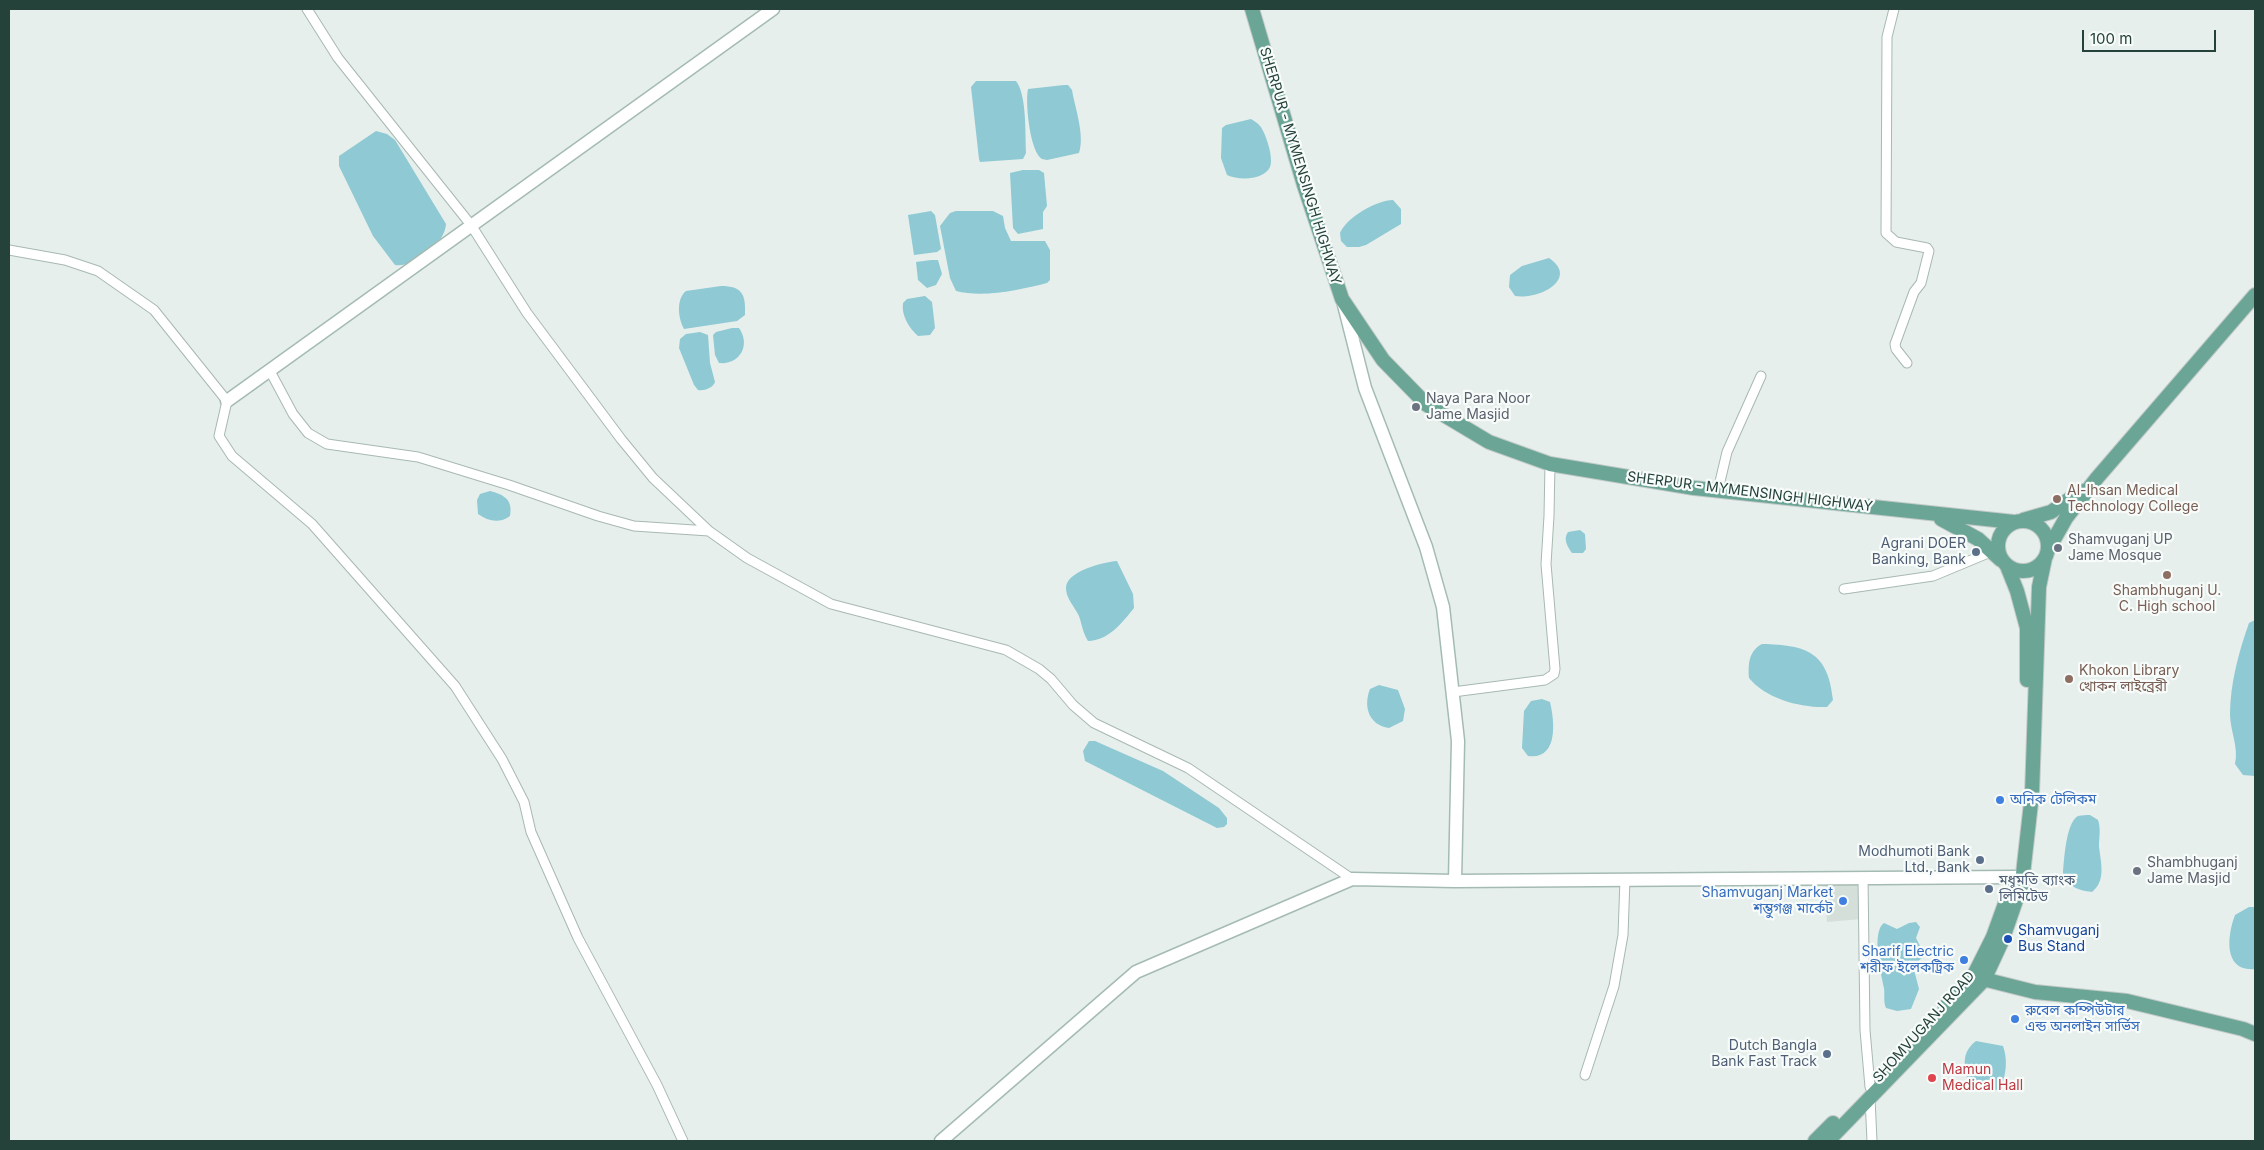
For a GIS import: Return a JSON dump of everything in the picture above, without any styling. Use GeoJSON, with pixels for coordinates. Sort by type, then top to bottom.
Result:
{"type":"FeatureCollection","features":[{"type":"Feature","properties":{"kind":"main road","name":"SHERPUR - MYMENSINGH HIGHWAY"},"geometry":{"type":"LineString","coordinates":[[1252,9],[1304,185],[1342,299],[1383,360],[1427,405],[1489,442],[1550,464],[1718,490],[1928,514],[2018,521],[2050,512],[2097,478]]}},
{"type":"Feature","properties":{"kind":"main road"},"geometry":{"type":"LineString","coordinates":[[2097,478],[2255,295]]}},
{"type":"Feature","properties":{"kind":"main road","name":"SHOMVUGANJ ROAD"},"geometry":{"type":"LineString","coordinates":[[1828,1141],[1870,1093],[1978,979],[2002,941],[2022,883],[2032,794],[2038,587],[2046,554],[2066,518],[2097,478]]}},
{"type":"Feature","properties":{"kind":"main road","name":"SHERPUR - MYMENSINGH HIGHWAY"},"geometry":{"type":"LineString","coordinates":[[1928,514],[1955,525],[2001,559]]}},
{"type":"Feature","properties":{"kind":"main road"},"geometry":{"type":"LineString","coordinates":[[2018,521],[2029,521],[2042,529],[2046,536],[2046,554],[2032,569],[2015,570],[2001,559],[1998,553],[1999,538],[2002,531],[2018,521]]}},
{"type":"Feature","properties":{"kind":"main road","name":"SHOMVUGANJ ROAD"},"geometry":{"type":"LineString","coordinates":[[1978,979],[2015,876],[2026,793],[2027,628],[2017,591],[2001,559]]}},
{"type":"Feature","properties":{"kind":"main road"},"geometry":{"type":"LineString","coordinates":[[1978,979],[2035,992],[2127,1001],[2243,1028],[2255,1034]]}},
{"type":"Feature","properties":{"kind":"main road","name":"SHOMVUGANJ ROAD"},"geometry":{"type":"LineString","coordinates":[[1815,1141],[1870,1093]]}},
{"type":"Feature","properties":{"kind":"street"},"geometry":{"type":"LineString","coordinates":[[307,9],[338,58],[471,225],[527,313],[620,440],[653,478],[709,531],[747,558],[831,604],[1006,650],[1028,661],[1051,679],[1073,705],[1094,723],[1188,768],[1352,879]]}},
{"type":"Feature","properties":{"kind":"street"},"geometry":{"type":"LineString","coordinates":[[683,1141],[657,1085],[578,938],[531,832],[524,802],[502,758],[455,686],[312,524],[232,456],[219,436],[227,401],[773,9]]}},
{"type":"Feature","properties":{"kind":"street"},"geometry":{"type":"LineString","coordinates":[[1894,9],[1888,37],[1886,233],[1896,242],[1927,248],[1930,251],[1921,283],[1914,292],[1895,344],[1896,349],[1907,362]]}},
{"type":"Feature","properties":{"kind":"street"},"geometry":{"type":"LineString","coordinates":[[9,250],[65,260],[98,271],[154,310],[227,401]]}},
{"type":"Feature","properties":{"kind":"street"},"geometry":{"type":"LineString","coordinates":[[1342,299],[1365,388],[1426,547],[1443,607],[1458,751],[1455,881]]}},
{"type":"Feature","properties":{"kind":"street"},"geometry":{"type":"LineString","coordinates":[[270,371],[298,420],[308,432],[326,444],[418,457],[634,526],[709,531]]}},
{"type":"Feature","properties":{"kind":"street"},"geometry":{"type":"LineString","coordinates":[[1718,490],[1727,452],[1761,376]]}},
{"type":"Feature","properties":{"kind":"street"},"geometry":{"type":"LineString","coordinates":[[1453,692],[1545,680],[1554,674],[1555,659],[1546,564],[1550,464]]}},
{"type":"Feature","properties":{"kind":"street"},"geometry":{"type":"LineString","coordinates":[[1844,590],[1933,576],[2001,559]]}},
{"type":"Feature","properties":{"kind":"street"},"geometry":{"type":"LineString","coordinates":[[1863,876],[1865,1030],[1872,1141]]}},
{"type":"Feature","properties":{"kind":"street"},"geometry":{"type":"LineString","coordinates":[[942,1141],[1136,972],[1352,879],[1455,881],[2015,876]]}},
{"type":"Feature","properties":{"kind":"street"},"geometry":{"type":"LineString","coordinates":[[1585,1075],[1614,986],[1623,935],[1625,879]]}},
{"type":"Feature","properties":{"kind":"shaded area","name":"Shamvuganj Market শম্ভুগঞ্জ মার্কেট"},"geometry":{"type":"Polygon","coordinates":[[[1861,878],[1862,919],[1827,922],[1823,882],[1861,878]]]}},
{"type":"Feature","properties":{"kind":"water"},"geometry":{"type":"Polygon","coordinates":[[[976,81],[1016,81],[1020,87],[1025,115],[1026,153],[1023,159],[980,162],[971,87],[976,81]]]}},
{"type":"Feature","properties":{"kind":"water"},"geometry":{"type":"Polygon","coordinates":[[[1068,85],[1072,90],[1081,138],[1079,153],[1047,160],[1042,159],[1034,147],[1032,137],[1028,115],[1028,89],[1068,85]]]}},
{"type":"Feature","properties":{"kind":"water"},"geometry":{"type":"Polygon","coordinates":[[[1251,119],[1259,125],[1265,134],[1270,152],[1270,167],[1267,172],[1256,177],[1237,178],[1227,175],[1221,158],[1222,128],[1226,125],[1251,119]]]}},
{"type":"Feature","properties":{"kind":"water"},"geometry":{"type":"Polygon","coordinates":[[[376,131],[387,134],[395,140],[446,224],[444,232],[434,247],[419,259],[403,265],[395,265],[373,236],[339,166],[339,156],[376,131]]]}},
{"type":"Feature","properties":{"kind":"water"},"geometry":{"type":"Polygon","coordinates":[[[1023,170],[1039,170],[1044,173],[1047,206],[1043,212],[1043,229],[1018,234],[1013,228],[1010,173],[1023,170]]]}},
{"type":"Feature","properties":{"kind":"water"},"geometry":{"type":"Polygon","coordinates":[[[1393,200],[1401,209],[1401,224],[1366,245],[1359,247],[1347,247],[1341,241],[1340,233],[1349,221],[1371,206],[1393,200]]]}},
{"type":"Feature","properties":{"kind":"water"},"geometry":{"type":"Polygon","coordinates":[[[931,211],[935,215],[941,249],[937,252],[914,255],[908,215],[931,211]]]}},
{"type":"Feature","properties":{"kind":"water"},"geometry":{"type":"Polygon","coordinates":[[[956,211],[993,211],[1003,216],[1005,228],[1011,241],[1045,241],[1050,250],[1050,280],[1047,283],[1001,292],[978,294],[956,291],[950,278],[940,226],[950,213],[956,211]]]}},
{"type":"Feature","properties":{"kind":"water"},"geometry":{"type":"Polygon","coordinates":[[[1549,258],[1557,266],[1560,273],[1558,280],[1553,286],[1536,295],[1515,296],[1509,287],[1510,275],[1522,266],[1549,258]]]}},
{"type":"Feature","properties":{"kind":"water"},"geometry":{"type":"Polygon","coordinates":[[[938,260],[942,274],[936,285],[927,288],[918,280],[916,262],[938,260]]]}},
{"type":"Feature","properties":{"kind":"water"},"geometry":{"type":"Polygon","coordinates":[[[721,286],[734,288],[741,293],[745,302],[745,315],[737,321],[684,329],[680,320],[679,309],[683,294],[686,291],[721,286]]]}},
{"type":"Feature","properties":{"kind":"water"},"geometry":{"type":"Polygon","coordinates":[[[925,296],[932,302],[935,328],[930,335],[918,336],[906,321],[903,303],[907,299],[925,296]]]}},
{"type":"Feature","properties":{"kind":"water"},"geometry":{"type":"Polygon","coordinates":[[[739,328],[742,334],[744,341],[741,353],[733,361],[719,363],[715,355],[713,335],[716,332],[739,328]]]}},
{"type":"Feature","properties":{"kind":"water"},"geometry":{"type":"Polygon","coordinates":[[[700,332],[708,335],[710,363],[715,382],[710,387],[698,390],[694,385],[679,348],[680,339],[686,334],[700,332]]]}},
{"type":"Feature","properties":{"kind":"water"},"geometry":{"type":"Polygon","coordinates":[[[490,491],[500,494],[507,499],[511,510],[510,516],[494,521],[478,514],[477,500],[480,494],[490,491]]]}},
{"type":"Feature","properties":{"kind":"water"},"geometry":{"type":"Polygon","coordinates":[[[1580,530],[1585,534],[1586,549],[1583,553],[1572,553],[1566,542],[1566,537],[1568,532],[1580,530]]]}},
{"type":"Feature","properties":{"kind":"water"},"geometry":{"type":"Polygon","coordinates":[[[1117,561],[1133,594],[1134,608],[1114,630],[1102,638],[1088,641],[1079,616],[1067,596],[1066,588],[1068,582],[1079,572],[1104,563],[1117,561]]]}},
{"type":"Feature","properties":{"kind":"water"},"geometry":{"type":"Polygon","coordinates":[[[2255,620],[2255,776],[2243,775],[2235,764],[2236,751],[2230,714],[2233,679],[2239,656],[2249,623],[2255,620]]]}},
{"type":"Feature","properties":{"kind":"water"},"geometry":{"type":"Polygon","coordinates":[[[1762,644],[1791,646],[1812,654],[1820,661],[1826,671],[1833,700],[1827,707],[1806,706],[1785,701],[1774,697],[1756,685],[1749,678],[1749,662],[1754,650],[1762,644]]]}},
{"type":"Feature","properties":{"kind":"water"},"geometry":{"type":"Polygon","coordinates":[[[1379,685],[1398,690],[1405,709],[1403,721],[1389,728],[1377,723],[1369,714],[1367,702],[1370,689],[1379,685]]]}},
{"type":"Feature","properties":{"kind":"water"},"geometry":{"type":"Polygon","coordinates":[[[1542,699],[1550,702],[1553,720],[1552,738],[1545,752],[1538,756],[1528,756],[1522,748],[1524,711],[1531,701],[1542,699]]]}},
{"type":"Feature","properties":{"kind":"water"},"geometry":{"type":"Polygon","coordinates":[[[1089,741],[1095,741],[1163,771],[1219,808],[1227,818],[1227,824],[1224,827],[1217,828],[1085,761],[1083,751],[1089,741]]]}},
{"type":"Feature","properties":{"kind":"water"},"geometry":{"type":"Polygon","coordinates":[[[2090,815],[2098,820],[2099,823],[2102,871],[2099,883],[2092,892],[2074,887],[2068,882],[2063,873],[2066,842],[2071,826],[2078,816],[2090,815]]]}},
{"type":"Feature","properties":{"kind":"water"},"geometry":{"type":"Polygon","coordinates":[[[2249,907],[2255,907],[2255,969],[2237,965],[2232,959],[2229,942],[2235,915],[2249,907]]]}},
{"type":"Feature","properties":{"kind":"water"},"geometry":{"type":"Polygon","coordinates":[[[1916,922],[1920,927],[1916,938],[1920,946],[1925,949],[1924,956],[1913,966],[1919,989],[1911,1009],[1897,1011],[1886,1008],[1877,944],[1880,928],[1884,923],[1897,929],[1916,922]]]}},
{"type":"Feature","properties":{"kind":"water"},"geometry":{"type":"Polygon","coordinates":[[[1976,1041],[2003,1046],[2006,1056],[2006,1067],[2001,1088],[1996,1090],[1970,1086],[1965,1067],[1965,1056],[1976,1041]]]}},
{"type":"Feature","properties":{"kind":"place","name":"Naya Para Noor Jame Masjid"},"geometry":{"type":"Point","coordinates":[1416,407]}},
{"type":"Feature","properties":{"kind":"place","name":"Al-Ihsan Medical Technology College"},"geometry":{"type":"Point","coordinates":[2057,499]}},
{"type":"Feature","properties":{"kind":"place","name":"Shamvuganj UP Jame Mosque"},"geometry":{"type":"Point","coordinates":[2058,548]}},
{"type":"Feature","properties":{"kind":"place","name":"Agrani DOER Banking, Bank"},"geometry":{"type":"Point","coordinates":[1976,552]}},
{"type":"Feature","properties":{"kind":"place","name":"Shambhuganj U. C. High school"},"geometry":{"type":"Point","coordinates":[2167,575]}},
{"type":"Feature","properties":{"kind":"place","name":"Khokon Library খোকন লাইব্রেরী"},"geometry":{"type":"Point","coordinates":[2069,679]}},
{"type":"Feature","properties":{"kind":"place","name":"অনিক টেলিকম"},"geometry":{"type":"Point","coordinates":[2000,800]}},
{"type":"Feature","properties":{"kind":"place","name":"Modhumoti Bank Ltd., Bank"},"geometry":{"type":"Point","coordinates":[1980,860]}},
{"type":"Feature","properties":{"kind":"place","name":"Shambhuganj Jame Masjid"},"geometry":{"type":"Point","coordinates":[2137,871]}},
{"type":"Feature","properties":{"kind":"place","name":"মধুমতি ব্যাংক লিমিটেড"},"geometry":{"type":"Point","coordinates":[1989,889]}},
{"type":"Feature","properties":{"kind":"place","name":"Shamvuganj Market শম্ভুগঞ্জ মার্কেট"},"geometry":{"type":"Point","coordinates":[1843,901]}},
{"type":"Feature","properties":{"kind":"place","name":"Shamvuganj Bus Stand"},"geometry":{"type":"Point","coordinates":[2008,939]}},
{"type":"Feature","properties":{"kind":"place","name":"Sharif Electric শরীফ ইলেকট্রিক"},"geometry":{"type":"Point","coordinates":[1964,960]}},
{"type":"Feature","properties":{"kind":"place","name":"রুবেল কম্পিউটার এন্ড অনলাইন সার্ভিস"},"geometry":{"type":"Point","coordinates":[2015,1019]}},
{"type":"Feature","properties":{"kind":"place","name":"Dutch Bangla Bank Fast Track"},"geometry":{"type":"Point","coordinates":[1827,1054]}},
{"type":"Feature","properties":{"kind":"place","name":"Mamun Medical Hall"},"geometry":{"type":"Point","coordinates":[1932,1078]}}]}
